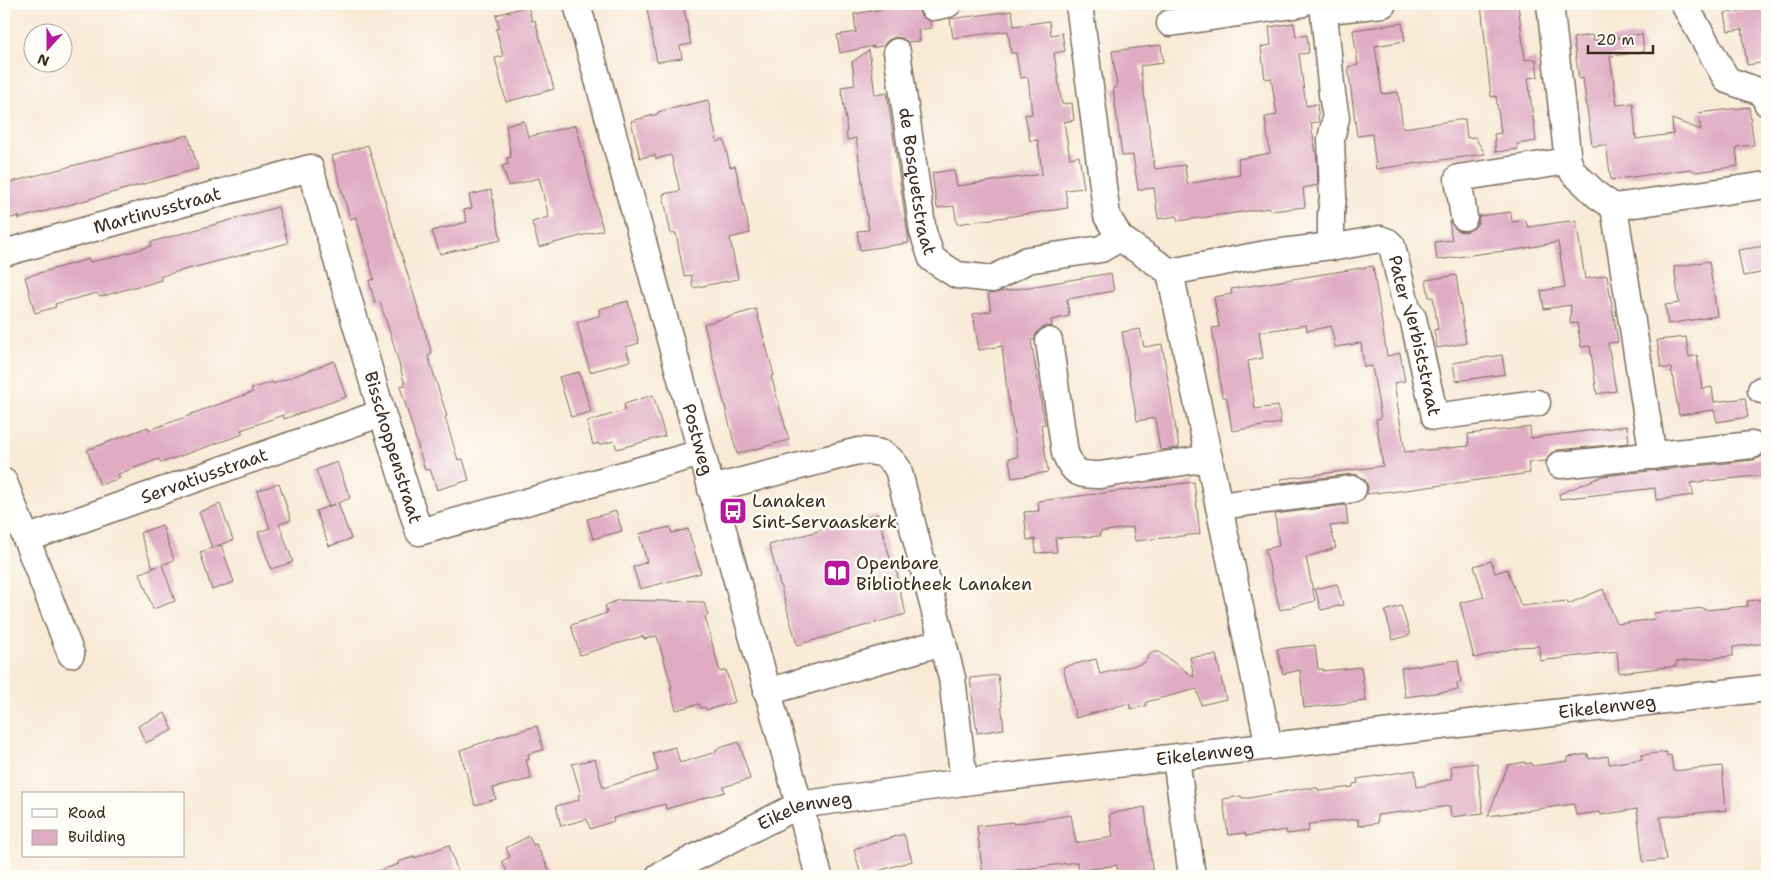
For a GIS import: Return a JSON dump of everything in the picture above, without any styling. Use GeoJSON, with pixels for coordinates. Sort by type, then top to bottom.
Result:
{"type":"FeatureCollection","features":[{"type":"Feature","properties":{"kind":"street","name":"Postweg"},"geometry":{"type":"LineString","coordinates":[[577,4],[818,876]]}},
{"type":"Feature","properties":{"kind":"street"},"geometry":{"type":"LineString","coordinates":[[1079,4],[1107,216],[1120,238],[1170,272],[1269,746]]}},
{"type":"Feature","properties":{"kind":"street"},"geometry":{"type":"LineString","coordinates":[[1170,23],[1300,4]]}},
{"type":"Feature","properties":{"kind":"street"},"geometry":{"type":"LineString","coordinates":[[1319,4],[1338,10],[1383,4]]}},
{"type":"Feature","properties":{"kind":"street"},"geometry":{"type":"LineString","coordinates":[[1170,272],[1266,254],[1331,246],[1333,197],[1331,139],[1336,118],[1323,4]]}},
{"type":"Feature","properties":{"kind":"street"},"geometry":{"type":"LineString","coordinates":[[1550,4],[1568,161],[1572,172],[1598,196],[1614,207],[1767,185]]}},
{"type":"Feature","properties":{"kind":"street"},"geometry":{"type":"LineString","coordinates":[[1684,4],[1727,80],[1764,93],[1767,103]]}},
{"type":"Feature","properties":{"kind":"street","name":"de Bosquetstraat"},"geometry":{"type":"LineString","coordinates":[[897,52],[923,232],[932,259],[957,275],[993,279],[1027,260],[1101,249],[1120,238]]}},
{"type":"Feature","properties":{"kind":"street"},"geometry":{"type":"LineString","coordinates":[[1464,216],[1458,178],[1568,161]]}},
{"type":"Feature","properties":{"kind":"street","name":"Bisschoppenstraat"},"geometry":{"type":"LineString","coordinates":[[310,168],[419,532],[701,453]]}},
{"type":"Feature","properties":{"kind":"street","name":"Martinusstraat"},"geometry":{"type":"LineString","coordinates":[[4,253],[310,168]]}},
{"type":"Feature","properties":{"kind":"street"},"geometry":{"type":"LineString","coordinates":[[1614,207],[1653,456]]}},
{"type":"Feature","properties":{"kind":"street","name":"Pater Verbiststraat"},"geometry":{"type":"LineString","coordinates":[[1331,246],[1336,247],[1380,239],[1392,246],[1407,310],[1413,318],[1435,417],[1537,403]]}},
{"type":"Feature","properties":{"kind":"street"},"geometry":{"type":"LineString","coordinates":[[1049,341],[1065,453],[1072,468],[1084,475],[1100,475],[1209,458]]}},
{"type":"Feature","properties":{"kind":"street","name":"Servatiusstraat"},"geometry":{"type":"LineString","coordinates":[[26,540],[382,413]]}},
{"type":"Feature","properties":{"kind":"street"},"geometry":{"type":"LineString","coordinates":[[1560,465],[1752,445]]}},
{"type":"Feature","properties":{"kind":"street"},"geometry":{"type":"LineString","coordinates":[[711,489],[858,451],[874,451],[886,454],[892,460],[898,470],[952,678],[964,782]]}},
{"type":"Feature","properties":{"kind":"street"},"geometry":{"type":"LineString","coordinates":[[4,482],[71,654]]}},
{"type":"Feature","properties":{"kind":"street"},"geometry":{"type":"LineString","coordinates":[[1219,506],[1353,489]]}},
{"type":"Feature","properties":{"kind":"street"},"geometry":{"type":"LineString","coordinates":[[767,692],[943,642]]}},
{"type":"Feature","properties":{"kind":"street","name":"Eikelenweg"},"geometry":{"type":"LineString","coordinates":[[660,876],[799,805],[964,782],[1767,688]]}},
{"type":"Feature","properties":{"kind":"street"},"geometry":{"type":"LineString","coordinates":[[1176,758],[1192,876]]}},
{"type":"Feature","properties":{"kind":"building"},"geometry":{"type":"Polygon","coordinates":[[[646,4],[683,4],[691,44],[680,46],[682,58],[657,62],[646,4]]]}},
{"type":"Feature","properties":{"kind":"building"},"geometry":{"type":"Polygon","coordinates":[[[901,4],[919,4],[918,10],[921,16],[930,21],[931,28],[918,30],[920,41],[908,42],[902,38],[894,37],[883,46],[840,53],[837,35],[856,32],[854,14],[901,6],[901,4]]]}},
{"type":"Feature","properties":{"kind":"building"},"geometry":{"type":"Polygon","coordinates":[[[1481,4],[1518,4],[1525,60],[1536,59],[1538,77],[1528,78],[1536,141],[1517,144],[1518,149],[1496,152],[1494,134],[1501,133],[1496,96],[1491,97],[1481,4]]]}},
{"type":"Feature","properties":{"kind":"building"},"geometry":{"type":"Polygon","coordinates":[[[528,6],[532,21],[535,20],[554,89],[506,102],[495,58],[503,56],[496,29],[499,28],[496,15],[528,6]]]}},
{"type":"Feature","properties":{"kind":"building"},"geometry":{"type":"Polygon","coordinates":[[[1767,7],[1767,62],[1747,65],[1742,29],[1728,31],[1725,13],[1767,7]]]}},
{"type":"Feature","properties":{"kind":"building"},"geometry":{"type":"Polygon","coordinates":[[[1012,11],[1014,26],[1049,21],[1051,35],[1062,33],[1065,51],[1054,53],[1062,104],[1072,103],[1074,120],[1064,122],[1070,158],[1079,156],[1084,188],[1065,190],[1068,208],[957,224],[954,206],[937,208],[932,173],[954,170],[957,186],[1042,174],[1038,140],[1030,141],[1025,115],[1032,114],[1028,77],[1020,78],[1016,53],[1011,53],[1008,31],[953,38],[950,19],[1012,11]]]}},
{"type":"Feature","properties":{"kind":"building"},"geometry":{"type":"Polygon","coordinates":[[[1294,23],[1296,37],[1307,35],[1309,53],[1299,54],[1306,106],[1317,104],[1319,122],[1311,123],[1317,160],[1318,185],[1303,188],[1305,207],[1271,211],[1270,208],[1178,221],[1177,216],[1158,219],[1154,188],[1138,190],[1133,155],[1122,156],[1113,88],[1117,87],[1112,51],[1161,45],[1163,63],[1140,66],[1155,169],[1185,165],[1187,184],[1240,175],[1238,159],[1270,153],[1265,117],[1277,115],[1271,78],[1265,79],[1261,47],[1271,45],[1269,27],[1294,23]]]}},
{"type":"Feature","properties":{"kind":"building"},"geometry":{"type":"Polygon","coordinates":[[[1402,23],[1405,41],[1375,46],[1382,94],[1398,92],[1403,128],[1465,119],[1467,138],[1475,137],[1485,154],[1376,169],[1372,134],[1357,136],[1348,67],[1358,65],[1353,30],[1402,23]]]}},
{"type":"Feature","properties":{"kind":"building"},"geometry":{"type":"Polygon","coordinates":[[[1642,34],[1644,52],[1610,56],[1617,105],[1633,103],[1636,139],[1673,134],[1672,119],[1701,130],[1698,113],[1749,107],[1754,145],[1736,147],[1738,166],[1696,172],[1690,169],[1611,180],[1606,145],[1592,146],[1583,78],[1579,79],[1573,38],[1592,35],[1593,41],[1642,34]]]}},
{"type":"Feature","properties":{"kind":"building"},"geometry":{"type":"Polygon","coordinates":[[[869,50],[875,95],[887,93],[909,243],[860,250],[857,231],[869,230],[856,138],[847,140],[841,87],[855,85],[852,62],[869,50]]]}},
{"type":"Feature","properties":{"kind":"building"},"geometry":{"type":"Polygon","coordinates":[[[708,100],[717,142],[724,140],[730,167],[735,166],[750,233],[730,238],[738,279],[693,288],[691,275],[684,276],[676,233],[671,234],[663,194],[680,191],[671,155],[656,159],[655,155],[640,158],[631,121],[658,114],[658,112],[708,100]]]}},
{"type":"Feature","properties":{"kind":"building"},"geometry":{"type":"Polygon","coordinates":[[[524,121],[528,137],[576,125],[603,230],[539,247],[532,222],[549,217],[539,178],[509,186],[502,166],[508,164],[507,158],[511,157],[506,125],[524,121]]]}},
{"type":"Feature","properties":{"kind":"building"},"geometry":{"type":"Polygon","coordinates":[[[188,135],[198,169],[19,219],[19,216],[4,220],[4,184],[188,135]]]}},
{"type":"Feature","properties":{"kind":"building"},"geometry":{"type":"Polygon","coordinates":[[[368,145],[432,354],[428,356],[447,416],[445,417],[458,460],[463,459],[469,480],[437,490],[430,469],[425,470],[400,386],[405,385],[392,339],[380,302],[375,303],[369,281],[374,279],[356,217],[350,219],[332,156],[368,145]]]}},
{"type":"Feature","properties":{"kind":"building"},"geometry":{"type":"Polygon","coordinates":[[[491,190],[501,240],[440,254],[432,231],[467,222],[464,210],[472,208],[469,195],[491,190]]]}},
{"type":"Feature","properties":{"kind":"building"},"geometry":{"type":"Polygon","coordinates":[[[278,207],[288,243],[161,276],[161,280],[100,297],[97,293],[55,304],[56,307],[35,313],[25,277],[89,259],[90,262],[110,258],[151,246],[151,242],[278,207]]]}},
{"type":"Feature","properties":{"kind":"building"},"geometry":{"type":"Polygon","coordinates":[[[1511,212],[1512,222],[1525,220],[1528,227],[1576,220],[1585,279],[1607,275],[1618,342],[1608,343],[1616,391],[1597,394],[1590,346],[1581,347],[1577,323],[1570,324],[1571,305],[1544,309],[1541,291],[1565,287],[1558,242],[1516,250],[1437,260],[1435,242],[1452,240],[1449,221],[1458,231],[1466,232],[1474,228],[1478,223],[1479,216],[1511,212]]]}},
{"type":"Feature","properties":{"kind":"building"},"geometry":{"type":"Polygon","coordinates":[[[1765,246],[1767,272],[1743,276],[1738,250],[1765,246]]]}},
{"type":"Feature","properties":{"kind":"building"},"geometry":{"type":"Polygon","coordinates":[[[1709,261],[1717,316],[1668,324],[1665,305],[1679,303],[1674,267],[1709,261]]]}},
{"type":"Feature","properties":{"kind":"building"},"geometry":{"type":"Polygon","coordinates":[[[1373,266],[1387,356],[1400,353],[1405,381],[1394,383],[1405,452],[1469,446],[1468,434],[1530,427],[1531,438],[1627,426],[1629,443],[1558,450],[1551,453],[1546,461],[1528,463],[1530,473],[1391,492],[1367,494],[1368,487],[1365,480],[1358,475],[1352,474],[1281,483],[1281,479],[1383,466],[1376,419],[1381,418],[1372,366],[1364,367],[1361,343],[1335,347],[1331,326],[1307,331],[1306,325],[1259,332],[1263,358],[1248,361],[1255,409],[1278,406],[1281,423],[1232,431],[1227,398],[1222,396],[1212,328],[1219,327],[1214,297],[1232,294],[1231,289],[1373,266]]]}},
{"type":"Feature","properties":{"kind":"building"},"geometry":{"type":"Polygon","coordinates":[[[1111,273],[1114,291],[1067,299],[1069,316],[1051,320],[1052,327],[1046,326],[1040,329],[1035,335],[1035,340],[1031,340],[1045,424],[1041,425],[1048,472],[1012,478],[1009,458],[1018,457],[1002,346],[979,350],[973,314],[991,311],[988,294],[1111,273]]]}},
{"type":"Feature","properties":{"kind":"building"},"geometry":{"type":"Polygon","coordinates":[[[1456,275],[1466,343],[1437,348],[1434,330],[1438,329],[1433,297],[1429,297],[1426,280],[1456,275]]]}},
{"type":"Feature","properties":{"kind":"building"},"geometry":{"type":"Polygon","coordinates":[[[628,301],[639,343],[626,347],[630,361],[590,372],[577,323],[600,315],[599,309],[628,301]]]}},
{"type":"Feature","properties":{"kind":"building"},"geometry":{"type":"Polygon","coordinates":[[[756,309],[774,375],[771,376],[789,440],[737,454],[704,324],[756,309]]]}},
{"type":"Feature","properties":{"kind":"building"},"geometry":{"type":"Polygon","coordinates":[[[1140,329],[1144,347],[1162,344],[1179,448],[1160,450],[1155,418],[1137,421],[1122,332],[1140,329]]]}},
{"type":"Feature","properties":{"kind":"building"},"geometry":{"type":"Polygon","coordinates":[[[1686,337],[1689,357],[1697,355],[1702,389],[1712,387],[1714,402],[1745,398],[1748,417],[1717,422],[1714,410],[1679,415],[1671,368],[1661,368],[1657,340],[1686,337]]]}},
{"type":"Feature","properties":{"kind":"building"},"geometry":{"type":"Polygon","coordinates":[[[1502,355],[1505,374],[1456,381],[1453,363],[1502,355]]]}},
{"type":"Feature","properties":{"kind":"building"},"geometry":{"type":"Polygon","coordinates":[[[334,361],[346,397],[284,419],[283,415],[241,430],[243,434],[161,463],[159,459],[118,474],[120,478],[100,485],[87,450],[148,427],[149,430],[191,415],[253,392],[251,389],[272,382],[273,384],[334,361]]]}},
{"type":"Feature","properties":{"kind":"building"},"geometry":{"type":"Polygon","coordinates":[[[579,372],[591,412],[571,417],[559,377],[579,372]]]}},
{"type":"Feature","properties":{"kind":"building"},"geometry":{"type":"Polygon","coordinates":[[[653,395],[665,436],[617,449],[614,441],[593,445],[587,422],[625,410],[624,404],[653,395]]]}},
{"type":"Feature","properties":{"kind":"building"},"geometry":{"type":"Polygon","coordinates":[[[1763,456],[1766,475],[1690,483],[1694,495],[1656,500],[1655,488],[1560,499],[1559,494],[1603,476],[1754,460],[1763,456]]]}},
{"type":"Feature","properties":{"kind":"building"},"geometry":{"type":"Polygon","coordinates":[[[337,462],[350,498],[338,503],[351,539],[329,546],[316,511],[335,504],[329,506],[316,470],[337,462]]]}},
{"type":"Feature","properties":{"kind":"building"},"geometry":{"type":"Polygon","coordinates":[[[1194,482],[1200,534],[1135,541],[1133,527],[1100,532],[1100,536],[1055,538],[1057,552],[1036,553],[1035,539],[1027,540],[1024,512],[1039,511],[1038,501],[1194,482]]]}},
{"type":"Feature","properties":{"kind":"building"},"geometry":{"type":"Polygon","coordinates":[[[279,483],[291,520],[279,524],[293,562],[271,569],[258,532],[270,528],[257,491],[279,483]]]}},
{"type":"Feature","properties":{"kind":"building"},"geometry":{"type":"Polygon","coordinates":[[[220,504],[233,540],[214,547],[221,545],[234,582],[212,590],[200,552],[212,548],[199,512],[220,504]]]}},
{"type":"Feature","properties":{"kind":"building"},"geometry":{"type":"Polygon","coordinates":[[[1346,505],[1348,524],[1330,526],[1336,548],[1306,557],[1315,601],[1280,610],[1265,549],[1279,546],[1275,514],[1346,505]]]}},
{"type":"Feature","properties":{"kind":"building"},"geometry":{"type":"Polygon","coordinates":[[[616,511],[622,531],[593,539],[587,519],[616,511]]]}},
{"type":"Feature","properties":{"kind":"building","name":"Openbare Bibliotheek Lanaken"},"geometry":{"type":"Polygon","coordinates":[[[878,514],[892,566],[895,565],[899,581],[897,582],[906,614],[797,645],[769,545],[878,514]]]}},
{"type":"Feature","properties":{"kind":"building"},"geometry":{"type":"Polygon","coordinates":[[[162,525],[174,560],[162,565],[175,601],[153,609],[140,573],[153,568],[140,533],[162,525]]]}},
{"type":"Feature","properties":{"kind":"building"},"geometry":{"type":"Polygon","coordinates":[[[670,527],[672,533],[688,529],[701,573],[640,589],[633,567],[647,562],[639,534],[670,527]]]}},
{"type":"Feature","properties":{"kind":"building"},"geometry":{"type":"Polygon","coordinates":[[[1491,561],[1495,573],[1507,569],[1521,606],[1567,601],[1568,604],[1603,589],[1617,624],[1655,619],[1654,613],[1748,606],[1747,601],[1767,599],[1767,643],[1733,647],[1733,656],[1676,662],[1676,666],[1619,673],[1617,651],[1540,661],[1539,646],[1519,647],[1474,658],[1460,603],[1484,597],[1474,566],[1491,561]]]}},
{"type":"Feature","properties":{"kind":"building"},"geometry":{"type":"Polygon","coordinates":[[[1337,584],[1343,605],[1321,610],[1315,589],[1337,584]]]}},
{"type":"Feature","properties":{"kind":"building"},"geometry":{"type":"Polygon","coordinates":[[[618,600],[704,602],[708,616],[705,617],[720,672],[726,670],[735,702],[706,710],[705,707],[701,708],[699,704],[676,710],[670,688],[672,688],[657,636],[644,639],[643,636],[580,655],[571,625],[607,613],[605,606],[618,600]]]}},
{"type":"Feature","properties":{"kind":"building"},"geometry":{"type":"Polygon","coordinates":[[[1401,606],[1410,635],[1393,640],[1385,611],[1401,606]]]}},
{"type":"Feature","properties":{"kind":"building"},"geometry":{"type":"Polygon","coordinates":[[[1315,645],[1318,669],[1323,669],[1323,671],[1361,667],[1366,701],[1304,708],[1300,670],[1283,674],[1277,649],[1315,645]]]}},
{"type":"Feature","properties":{"kind":"building"},"geometry":{"type":"Polygon","coordinates":[[[1159,652],[1194,677],[1190,657],[1216,655],[1226,699],[1201,705],[1197,689],[1146,702],[1146,706],[1131,709],[1129,703],[1076,718],[1063,667],[1096,659],[1100,674],[1144,663],[1150,654],[1159,652]]]}},
{"type":"Feature","properties":{"kind":"building"},"geometry":{"type":"Polygon","coordinates":[[[1458,660],[1461,683],[1457,683],[1458,690],[1405,697],[1401,668],[1458,660]]]}},
{"type":"Feature","properties":{"kind":"building"},"geometry":{"type":"Polygon","coordinates":[[[998,675],[1004,729],[977,733],[970,678],[998,675]]]}},
{"type":"Feature","properties":{"kind":"building"},"geometry":{"type":"Polygon","coordinates":[[[165,713],[173,730],[145,743],[138,726],[165,713]]]}},
{"type":"Feature","properties":{"kind":"building"},"geometry":{"type":"Polygon","coordinates":[[[537,726],[543,750],[528,754],[529,760],[526,760],[531,779],[493,788],[496,799],[475,805],[460,750],[537,726]]]}},
{"type":"Feature","properties":{"kind":"building"},"geometry":{"type":"Polygon","coordinates":[[[739,742],[750,779],[723,787],[725,792],[666,809],[665,804],[613,818],[614,821],[590,829],[587,819],[561,826],[556,806],[579,800],[578,795],[581,795],[572,764],[595,759],[603,788],[658,771],[653,753],[675,747],[680,763],[716,752],[716,749],[739,742]]]}},
{"type":"Feature","properties":{"kind":"building"},"geometry":{"type":"Polygon","coordinates":[[[1667,752],[1667,756],[1671,755],[1673,771],[1722,766],[1726,810],[1660,817],[1666,860],[1643,862],[1637,809],[1601,815],[1600,812],[1576,815],[1574,804],[1488,816],[1508,765],[1525,762],[1525,764],[1532,763],[1533,766],[1568,761],[1568,757],[1588,754],[1589,759],[1608,756],[1609,764],[1642,759],[1641,755],[1667,752]]]}},
{"type":"Feature","properties":{"kind":"building"},"geometry":{"type":"Polygon","coordinates":[[[1477,763],[1483,813],[1451,817],[1450,806],[1377,815],[1378,823],[1358,826],[1358,819],[1308,824],[1309,831],[1287,834],[1286,830],[1246,836],[1245,833],[1228,835],[1223,799],[1241,796],[1242,798],[1249,798],[1305,788],[1318,788],[1319,791],[1353,787],[1353,784],[1358,783],[1357,779],[1415,770],[1417,787],[1452,779],[1451,766],[1477,763]]]}},
{"type":"Feature","properties":{"kind":"building"},"geometry":{"type":"Polygon","coordinates":[[[1145,807],[1153,876],[1118,876],[1117,865],[1079,871],[1077,862],[1002,872],[1002,876],[983,876],[977,826],[1013,822],[1013,824],[1071,815],[1076,843],[1113,837],[1109,814],[1145,807]]]}},
{"type":"Feature","properties":{"kind":"building"},"geometry":{"type":"Polygon","coordinates":[[[904,834],[912,861],[861,876],[854,849],[904,834]]]}},
{"type":"Feature","properties":{"kind":"building"},"geometry":{"type":"Polygon","coordinates":[[[529,836],[533,845],[536,844],[552,876],[509,876],[502,861],[510,857],[506,848],[529,836]]]}},
{"type":"Feature","properties":{"kind":"building"},"geometry":{"type":"Polygon","coordinates":[[[449,845],[459,876],[371,876],[370,874],[399,864],[398,862],[415,858],[449,845]]]}},
{"type":"Feature","properties":{"kind":"place","name":"Lanaken Sint-Servaaskerk"},"geometry":{"type":"Point","coordinates":[733,511]}},
{"type":"Feature","properties":{"kind":"place","name":"Openbare Bibliotheek Lanaken"},"geometry":{"type":"Point","coordinates":[837,573]}}]}
